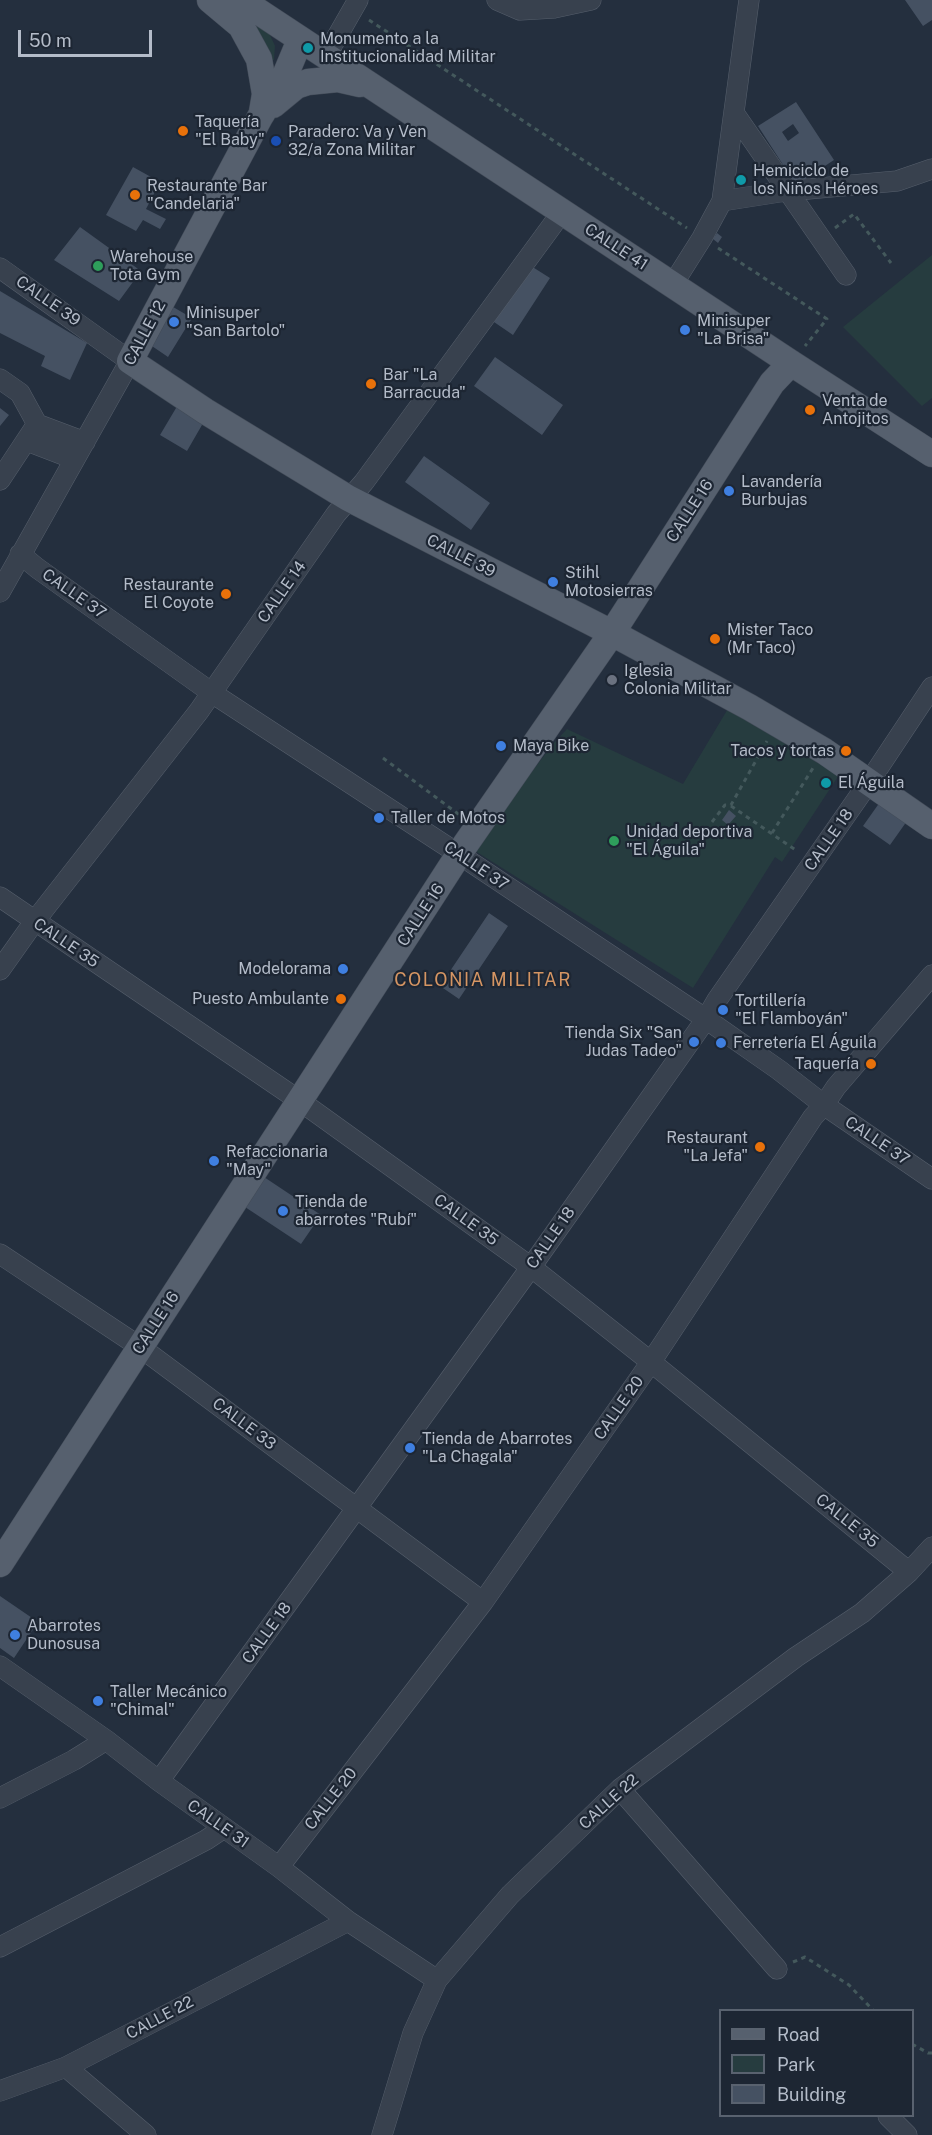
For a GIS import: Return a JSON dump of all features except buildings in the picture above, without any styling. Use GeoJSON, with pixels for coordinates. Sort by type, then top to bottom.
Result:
{"type":"FeatureCollection","features":[{"type":"Feature","properties":{"kind":"main road"},"geometry":{"type":"LineString","coordinates":[[210,0],[241,26],[259,59],[265,94],[260,117]]}},
{"type":"Feature","properties":{"kind":"main road","name":"CALLE 41"},"geometry":{"type":"LineString","coordinates":[[241,0],[932,454]]}},
{"type":"Feature","properties":{"kind":"main road","name":"CALLE 12"},"geometry":{"type":"LineString","coordinates":[[130,361],[260,117],[284,78],[300,40]]}},
{"type":"Feature","properties":{"kind":"main road"},"geometry":{"type":"LineString","coordinates":[[260,117],[285,94],[296,86],[308,82],[338,79],[353,81],[380,93]]}},
{"type":"Feature","properties":{"kind":"main road","name":"CALLE 39"},"geometry":{"type":"LineString","coordinates":[[130,361],[205,411],[348,498],[612,633],[824,751],[932,826]]}},
{"type":"Feature","properties":{"kind":"main road","name":"CALLE 16"},"geometry":{"type":"LineString","coordinates":[[0,1564],[476,829],[612,633],[772,383],[791,363]]}},
{"type":"Feature","properties":{"kind":"street"},"geometry":{"type":"LineString","coordinates":[[497,0],[520,10],[554,8],[591,0]]}},
{"type":"Feature","properties":{"kind":"street"},"geometry":{"type":"LineString","coordinates":[[673,284],[722,201],[749,0]]}},
{"type":"Feature","properties":{"kind":"street"},"geometry":{"type":"LineString","coordinates":[[326,56],[355,5]]}},
{"type":"Feature","properties":{"kind":"street"},"geometry":{"type":"LineString","coordinates":[[734,113],[846,275]]}},
{"type":"Feature","properties":{"kind":"street"},"geometry":{"type":"LineString","coordinates":[[722,201],[786,191],[897,181],[932,169]]}},
{"type":"Feature","properties":{"kind":"street","name":"CALLE 14"},"geometry":{"type":"LineString","coordinates":[[0,970],[34,922],[212,693],[348,498],[364,482],[562,212]]}},
{"type":"Feature","properties":{"kind":"street","name":"CALLE 39"},"geometry":{"type":"LineString","coordinates":[[0,268],[130,361]]}},
{"type":"Feature","properties":{"kind":"street","name":"CALLE 12"},"geometry":{"type":"LineString","coordinates":[[0,592],[130,361]]}},
{"type":"Feature","properties":{"kind":"street"},"geometry":{"type":"LineString","coordinates":[[0,379],[21,393],[32,432],[74,459]]}},
{"type":"Feature","properties":{"kind":"street"},"geometry":{"type":"LineString","coordinates":[[32,432],[85,442]]}},
{"type":"Feature","properties":{"kind":"street"},"geometry":{"type":"LineString","coordinates":[[0,480],[32,432]]}},
{"type":"Feature","properties":{"kind":"street","name":"CALLE 37"},"geometry":{"type":"LineString","coordinates":[[20,554],[212,693],[706,1019],[824,1105],[932,1179]]}},
{"type":"Feature","properties":{"kind":"street","name":"CALLE 18"},"geometry":{"type":"LineString","coordinates":[[159,1781],[531,1267],[706,1019],[932,687]]}},
{"type":"Feature","properties":{"kind":"street","name":"CALLE 35"},"geometry":{"type":"LineString","coordinates":[[0,897],[300,1101],[531,1267],[909,1572]]}},
{"type":"Feature","properties":{"kind":"street","name":"CALLE 20"},"geometry":{"type":"LineString","coordinates":[[279,1867],[483,1602],[651,1362],[813,1117],[932,975]]}},
{"type":"Feature","properties":{"kind":"street","name":"CALLE 33"},"geometry":{"type":"LineString","coordinates":[[0,1254],[140,1347],[483,1602]]}},
{"type":"Feature","properties":{"kind":"street","name":"CALLE 22"},"geometry":{"type":"LineString","coordinates":[[382,2135],[413,2033],[437,1980],[510,1894],[620,1789],[796,1657],[862,1612],[909,1572],[932,1547]]}},
{"type":"Feature","properties":{"kind":"street","name":"CALLE 31"},"geometry":{"type":"LineString","coordinates":[[0,1666],[106,1740],[279,1867],[348,1921],[437,1980]]}},
{"type":"Feature","properties":{"kind":"street"},"geometry":{"type":"LineString","coordinates":[[0,1798],[74,1760],[106,1740]]}},
{"type":"Feature","properties":{"kind":"street"},"geometry":{"type":"LineString","coordinates":[[620,1789],[777,1969]]}},
{"type":"Feature","properties":{"kind":"street"},"geometry":{"type":"LineString","coordinates":[[0,1947],[206,1840],[224,1828]]}},
{"type":"Feature","properties":{"kind":"street","name":"CALLE 22"},"geometry":{"type":"LineString","coordinates":[[0,2091],[66,2067],[348,1921]]}},
{"type":"Feature","properties":{"kind":"street"},"geometry":{"type":"LineString","coordinates":[[66,2067],[146,2135]]}},
{"type":"Feature","properties":{"kind":"street"},"geometry":{"type":"LineString","coordinates":[[890,2117],[908,2135]]}},
{"type":"Feature","properties":{"kind":"path"},"geometry":{"type":"LineString","coordinates":[[355,5],[827,319],[791,363]]}},
{"type":"Feature","properties":{"kind":"path"},"geometry":{"type":"LineString","coordinates":[[820,238],[854,214],[891,263]]}},
{"type":"Feature","properties":{"kind":"path"},"geometry":{"type":"LineString","coordinates":[[731,805],[776,724]]}},
{"type":"Feature","properties":{"kind":"path"},"geometry":{"type":"LineString","coordinates":[[772,833],[824,751]]}},
{"type":"Feature","properties":{"kind":"path"},"geometry":{"type":"LineString","coordinates":[[383,758],[424,786],[476,829]]}},
{"type":"Feature","properties":{"kind":"path"},"geometry":{"type":"LineString","coordinates":[[712,822],[725,806],[731,805],[813,863]]}},
{"type":"Feature","properties":{"kind":"path"},"geometry":{"type":"LineString","coordinates":[[777,1969],[805,1957],[849,1985],[872,2009]]}},
{"type":"Feature","properties":{"kind":"path"},"geometry":{"type":"LineString","coordinates":[[914,2045],[932,2053]]}},
{"type":"Feature","properties":{"kind":"green space"},"geometry":{"type":"Polygon","coordinates":[[[243,8],[269,33],[275,46],[274,60],[268,61],[243,8]]]}},
{"type":"Feature","properties":{"kind":"green space"},"geometry":{"type":"Polygon","coordinates":[[[932,255],[932,398],[922,406],[843,327],[932,255]]]}},
{"type":"Feature","properties":{"kind":"green space","name":"Unidad deportiva \"El Águila\""},"geometry":{"type":"Polygon","coordinates":[[[729,707],[839,775],[782,862],[775,857],[693,988],[472,849],[567,729],[683,784],[729,707]]]}},
{"type":"Feature","properties":{"kind":"place","name":"Monumento a la Institucionalidad Militar"},"geometry":{"type":"Point","coordinates":[308,48]}},
{"type":"Feature","properties":{"kind":"place","name":"Taquería \"El Baby\""},"geometry":{"type":"Point","coordinates":[183,131]}},
{"type":"Feature","properties":{"kind":"place","name":"Paradero: Va y Ven 32/a Zona Militar"},"geometry":{"type":"Point","coordinates":[276,141]}},
{"type":"Feature","properties":{"kind":"place","name":"Hemiciclo de los Niños Héroes"},"geometry":{"type":"Point","coordinates":[741,180]}},
{"type":"Feature","properties":{"kind":"place","name":"Restaurante Bar \"Candelaria\""},"geometry":{"type":"Point","coordinates":[135,195]}},
{"type":"Feature","properties":{"kind":"place","name":"Warehouse Tota Gym"},"geometry":{"type":"Point","coordinates":[98,266]}},
{"type":"Feature","properties":{"kind":"place","name":"Minisuper \"San Bartolo\""},"geometry":{"type":"Point","coordinates":[174,322]}},
{"type":"Feature","properties":{"kind":"place","name":"Minisuper \"La Brisa\""},"geometry":{"type":"Point","coordinates":[685,330]}},
{"type":"Feature","properties":{"kind":"place","name":"Bar \"La Barracuda\""},"geometry":{"type":"Point","coordinates":[371,384]}},
{"type":"Feature","properties":{"kind":"place","name":"Venta de Antojitos"},"geometry":{"type":"Point","coordinates":[810,410]}},
{"type":"Feature","properties":{"kind":"place","name":"Lavandería Burbujas"},"geometry":{"type":"Point","coordinates":[729,491]}},
{"type":"Feature","properties":{"kind":"place","name":"Stihl Motosierras"},"geometry":{"type":"Point","coordinates":[553,582]}},
{"type":"Feature","properties":{"kind":"place","name":"Restaurante El Coyote"},"geometry":{"type":"Point","coordinates":[226,594]}},
{"type":"Feature","properties":{"kind":"place","name":"Mister Taco (Mr Taco)"},"geometry":{"type":"Point","coordinates":[715,639]}},
{"type":"Feature","properties":{"kind":"place","name":"Iglesia Colonia Militar"},"geometry":{"type":"Point","coordinates":[612,680]}},
{"type":"Feature","properties":{"kind":"place","name":"Maya Bike"},"geometry":{"type":"Point","coordinates":[501,746]}},
{"type":"Feature","properties":{"kind":"place","name":"Tacos y tortas"},"geometry":{"type":"Point","coordinates":[846,751]}},
{"type":"Feature","properties":{"kind":"place","name":"El Águila"},"geometry":{"type":"Point","coordinates":[826,783]}},
{"type":"Feature","properties":{"kind":"place","name":"Taller de Motos"},"geometry":{"type":"Point","coordinates":[379,818]}},
{"type":"Feature","properties":{"kind":"place","name":"Unidad deportiva \"El Águila\""},"geometry":{"type":"Point","coordinates":[614,841]}},
{"type":"Feature","properties":{"kind":"place","name":"Modelorama"},"geometry":{"type":"Point","coordinates":[343,969]}},
{"type":"Feature","properties":{"kind":"place","name":"Puesto Ambulante"},"geometry":{"type":"Point","coordinates":[341,999]}},
{"type":"Feature","properties":{"kind":"place","name":"Tortillería \"El Flamboyán\""},"geometry":{"type":"Point","coordinates":[723,1010]}},
{"type":"Feature","properties":{"kind":"place","name":"Tienda Six \"San Judas Tadeo\""},"geometry":{"type":"Point","coordinates":[694,1042]}},
{"type":"Feature","properties":{"kind":"place","name":"Ferretería El Águila"},"geometry":{"type":"Point","coordinates":[721,1043]}},
{"type":"Feature","properties":{"kind":"place","name":"Taquería"},"geometry":{"type":"Point","coordinates":[871,1064]}},
{"type":"Feature","properties":{"kind":"place","name":"Restaurant \"La Jefa\""},"geometry":{"type":"Point","coordinates":[760,1147]}},
{"type":"Feature","properties":{"kind":"place","name":"Refaccionaria \"May\""},"geometry":{"type":"Point","coordinates":[214,1161]}},
{"type":"Feature","properties":{"kind":"place","name":"Tienda de abarrotes \"Rubí\""},"geometry":{"type":"Point","coordinates":[283,1211]}},
{"type":"Feature","properties":{"kind":"place","name":"Tienda de Abarrotes \"La Chagala\""},"geometry":{"type":"Point","coordinates":[410,1448]}},
{"type":"Feature","properties":{"kind":"place","name":"Abarrotes Dunosusa"},"geometry":{"type":"Point","coordinates":[15,1635]}},
{"type":"Feature","properties":{"kind":"place","name":"Taller Mecánico \"Chimal\""},"geometry":{"type":"Point","coordinates":[98,1701]}},
{"type":"Feature","properties":{"kind":"district","name":"COLONIA MILITAR"},"geometry":{"type":"Point","coordinates":[483,980]}}]}
